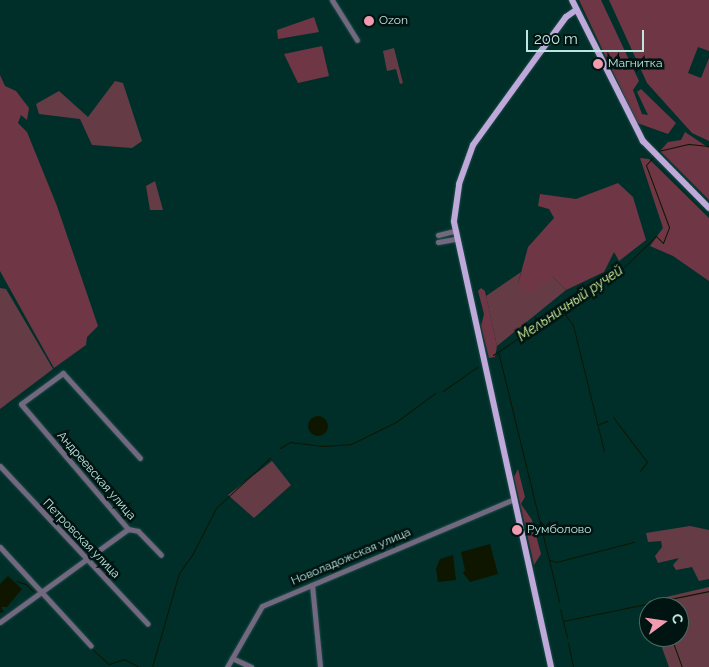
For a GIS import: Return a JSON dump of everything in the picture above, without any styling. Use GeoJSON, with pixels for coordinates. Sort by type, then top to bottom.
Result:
{"type":"FeatureCollection","features":[{"type":"Feature","properties":{"kind":"main road"},"geometry":{"type":"LineString","coordinates":[[572,0],[643,141],[709,208]]}},
{"type":"Feature","properties":{"kind":"main road"},"geometry":{"type":"LineString","coordinates":[[551,667],[454,231],[459,184],[473,145],[546,43],[566,18],[576,10]]}},
{"type":"Feature","properties":{"kind":"street"},"geometry":{"type":"LineString","coordinates":[[332,0],[357,40]]}},
{"type":"Feature","properties":{"kind":"street"},"geometry":{"type":"LineString","coordinates":[[438,235],[454,231]]}},
{"type":"Feature","properties":{"kind":"street"},"geometry":{"type":"LineString","coordinates":[[438,242],[455,239]]}},
{"type":"Feature","properties":{"kind":"street","name":"Андреевская улица"},"geometry":{"type":"LineString","coordinates":[[140,458],[63,373],[21,404],[128,529],[138,531],[161,555]]}},
{"type":"Feature","properties":{"kind":"street","name":"Петровская улица"},"geometry":{"type":"LineString","coordinates":[[0,466],[148,624]]}},
{"type":"Feature","properties":{"kind":"street","name":"Новоладожская улица"},"geometry":{"type":"LineString","coordinates":[[227,667],[258,609],[312,584],[514,499]]}},
{"type":"Feature","properties":{"kind":"street"},"geometry":{"type":"LineString","coordinates":[[0,622],[85,558],[128,529]]}},
{"type":"Feature","properties":{"kind":"street"},"geometry":{"type":"LineString","coordinates":[[0,547],[91,646]]}},
{"type":"Feature","properties":{"kind":"street"},"geometry":{"type":"LineString","coordinates":[[312,584],[320,667]]}},
{"type":"Feature","properties":{"kind":"street"},"geometry":{"type":"LineString","coordinates":[[232,658],[251,667]]}},
{"type":"Feature","properties":{"kind":"shaded area"},"geometry":{"type":"Polygon","coordinates":[[[579,0],[601,0],[639,81],[633,90],[642,114],[648,115],[637,92],[641,89],[676,123],[668,134],[637,123],[579,0]]]}},
{"type":"Feature","properties":{"kind":"shaded area"},"geometry":{"type":"Polygon","coordinates":[[[609,0],[709,0],[709,51],[698,47],[688,73],[701,78],[709,58],[709,141],[692,133],[647,83],[609,0]]]}},
{"type":"Feature","properties":{"kind":"shaded area"},"geometry":{"type":"Polygon","coordinates":[[[314,17],[319,32],[278,39],[277,30],[314,17]]]}},
{"type":"Feature","properties":{"kind":"shaded area"},"geometry":{"type":"Polygon","coordinates":[[[322,46],[329,76],[298,83],[284,54],[322,46]]]}},
{"type":"Feature","properties":{"kind":"shaded area"},"geometry":{"type":"Polygon","coordinates":[[[394,48],[403,83],[400,84],[396,69],[387,71],[383,51],[394,48]]]}},
{"type":"Feature","properties":{"kind":"shaded area"},"geometry":{"type":"Polygon","coordinates":[[[0,75],[5,86],[16,91],[29,108],[27,120],[21,115],[18,123],[27,132],[57,206],[98,326],[87,337],[86,345],[54,368],[0,271],[0,75]]]}},
{"type":"Feature","properties":{"kind":"shaded area"},"geometry":{"type":"Polygon","coordinates":[[[115,81],[123,83],[142,141],[132,148],[92,145],[80,119],[39,114],[36,104],[59,91],[88,117],[115,81]]]}},
{"type":"Feature","properties":{"kind":"shaded area"},"geometry":{"type":"Polygon","coordinates":[[[685,132],[709,148],[709,200],[660,151],[668,142],[681,140],[685,132]]]}},
{"type":"Feature","properties":{"kind":"shaded area"},"geometry":{"type":"Polygon","coordinates":[[[640,158],[649,159],[709,218],[709,281],[673,256],[650,246],[663,228],[640,158]]]}},
{"type":"Feature","properties":{"kind":"shaded area"},"geometry":{"type":"Polygon","coordinates":[[[155,181],[163,210],[150,210],[146,186],[155,181]]]}},
{"type":"Feature","properties":{"kind":"shaded area"},"geometry":{"type":"Polygon","coordinates":[[[618,183],[633,197],[646,240],[619,261],[614,252],[604,272],[566,290],[553,277],[529,294],[518,284],[528,247],[554,218],[549,209],[538,206],[540,194],[576,199],[618,183]]]}},
{"type":"Feature","properties":{"kind":"shaded area"},"geometry":{"type":"Polygon","coordinates":[[[521,272],[518,284],[553,277],[566,290],[497,346],[486,296],[521,272]]]}},
{"type":"Feature","properties":{"kind":"shaded area"},"geometry":{"type":"Polygon","coordinates":[[[0,288],[6,289],[53,369],[0,409],[0,288]]]}},
{"type":"Feature","properties":{"kind":"shaded area"},"geometry":{"type":"Polygon","coordinates":[[[481,288],[485,291],[497,346],[495,357],[489,358],[481,326],[484,314],[478,291],[481,288]]]}},
{"type":"Feature","properties":{"kind":"shaded area"},"geometry":{"type":"Polygon","coordinates":[[[318,416],[325,419],[328,426],[325,433],[318,436],[311,433],[308,426],[311,419],[318,416]]]}},
{"type":"Feature","properties":{"kind":"shaded area"},"geometry":{"type":"Polygon","coordinates":[[[272,461],[291,485],[254,518],[228,495],[272,461]]]}},
{"type":"Feature","properties":{"kind":"shaded area"},"geometry":{"type":"Polygon","coordinates":[[[518,469],[525,497],[521,504],[532,520],[541,554],[534,565],[514,477],[518,469]]]}},
{"type":"Feature","properties":{"kind":"shaded area"},"geometry":{"type":"Polygon","coordinates":[[[690,526],[709,530],[709,579],[699,581],[692,567],[676,570],[673,565],[679,558],[658,563],[655,556],[662,547],[661,541],[648,542],[646,533],[690,526]]]}},
{"type":"Feature","properties":{"kind":"shaded area"},"geometry":{"type":"Polygon","coordinates":[[[490,544],[498,574],[470,582],[463,573],[465,570],[461,552],[490,544]]]}},
{"type":"Feature","properties":{"kind":"shaded area"},"geometry":{"type":"Polygon","coordinates":[[[453,555],[456,580],[438,582],[436,569],[440,559],[453,555]]]}},
{"type":"Feature","properties":{"kind":"shaded area"},"geometry":{"type":"Polygon","coordinates":[[[8,576],[22,589],[7,607],[1,607],[4,612],[0,613],[0,584],[8,576]]]}},
{"type":"Feature","properties":{"kind":"shaded area"},"geometry":{"type":"Polygon","coordinates":[[[709,587],[709,667],[669,667],[662,647],[689,647],[689,597],[666,597],[709,587]]]}},
{"type":"Feature","properties":{"kind":"waterway","name":"Мельничный ручей"},"geometry":{"type":"LineString","coordinates":[[658,151],[689,144],[709,146]]}},
{"type":"Feature","properties":{"kind":"waterway","name":"Мельничный ручей"},"geometry":{"type":"LineString","coordinates":[[493,355],[621,270],[656,236],[663,243],[669,227],[646,165],[654,156]]}},
{"type":"Feature","properties":{"kind":"waterway"},"geometry":{"type":"LineString","coordinates":[[561,309],[573,325],[604,451]]}},
{"type":"Feature","properties":{"kind":"waterway"},"geometry":{"type":"LineString","coordinates":[[498,351],[559,602]]}},
{"type":"Feature","properties":{"kind":"waterway","name":"Мельничный ручей"},"geometry":{"type":"LineString","coordinates":[[443,391],[477,367]]}},
{"type":"Feature","properties":{"kind":"waterway","name":"Мельничный ручей"},"geometry":{"type":"LineString","coordinates":[[280,448],[290,442],[323,446],[351,444],[396,422],[435,393]]}},
{"type":"Feature","properties":{"kind":"waterway"},"geometry":{"type":"LineString","coordinates":[[613,417],[647,462],[640,471]]}},
{"type":"Feature","properties":{"kind":"waterway"},"geometry":{"type":"LineString","coordinates":[[599,424],[607,421]]}},
{"type":"Feature","properties":{"kind":"waterway","name":"Мельничный ручей"},"geometry":{"type":"LineString","coordinates":[[152,667],[179,573],[192,555],[216,508],[270,458]]}},
{"type":"Feature","properties":{"kind":"waterway"},"geometry":{"type":"LineString","coordinates":[[550,560],[556,562],[634,542]]}},
{"type":"Feature","properties":{"kind":"waterway"},"geometry":{"type":"LineString","coordinates":[[16,581],[26,584],[34,592]]}},
{"type":"Feature","properties":{"kind":"waterway"},"geometry":{"type":"LineString","coordinates":[[563,621],[709,591]]}},
{"type":"Feature","properties":{"kind":"waterway"},"geometry":{"type":"LineString","coordinates":[[53,608],[77,635]]}},
{"type":"Feature","properties":{"kind":"waterway"},"geometry":{"type":"LineString","coordinates":[[560,609],[567,637]]}},
{"type":"Feature","properties":{"kind":"waterway"},"geometry":{"type":"LineString","coordinates":[[568,643],[573,667]]}},
{"type":"Feature","properties":{"kind":"waterway"},"geometry":{"type":"LineString","coordinates":[[675,647],[682,667]]}},
{"type":"Feature","properties":{"kind":"waterway"},"geometry":{"type":"LineString","coordinates":[[91,648],[109,664],[124,659],[139,667]]}},
{"type":"Feature","properties":{"kind":"place","name":"Ozon"},"geometry":{"type":"Point","coordinates":[369,21]}},
{"type":"Feature","properties":{"kind":"place","name":"Магнитка"},"geometry":{"type":"Point","coordinates":[598,64]}},
{"type":"Feature","properties":{"kind":"place","name":"Румболово"},"geometry":{"type":"Point","coordinates":[517,530]}}]}
